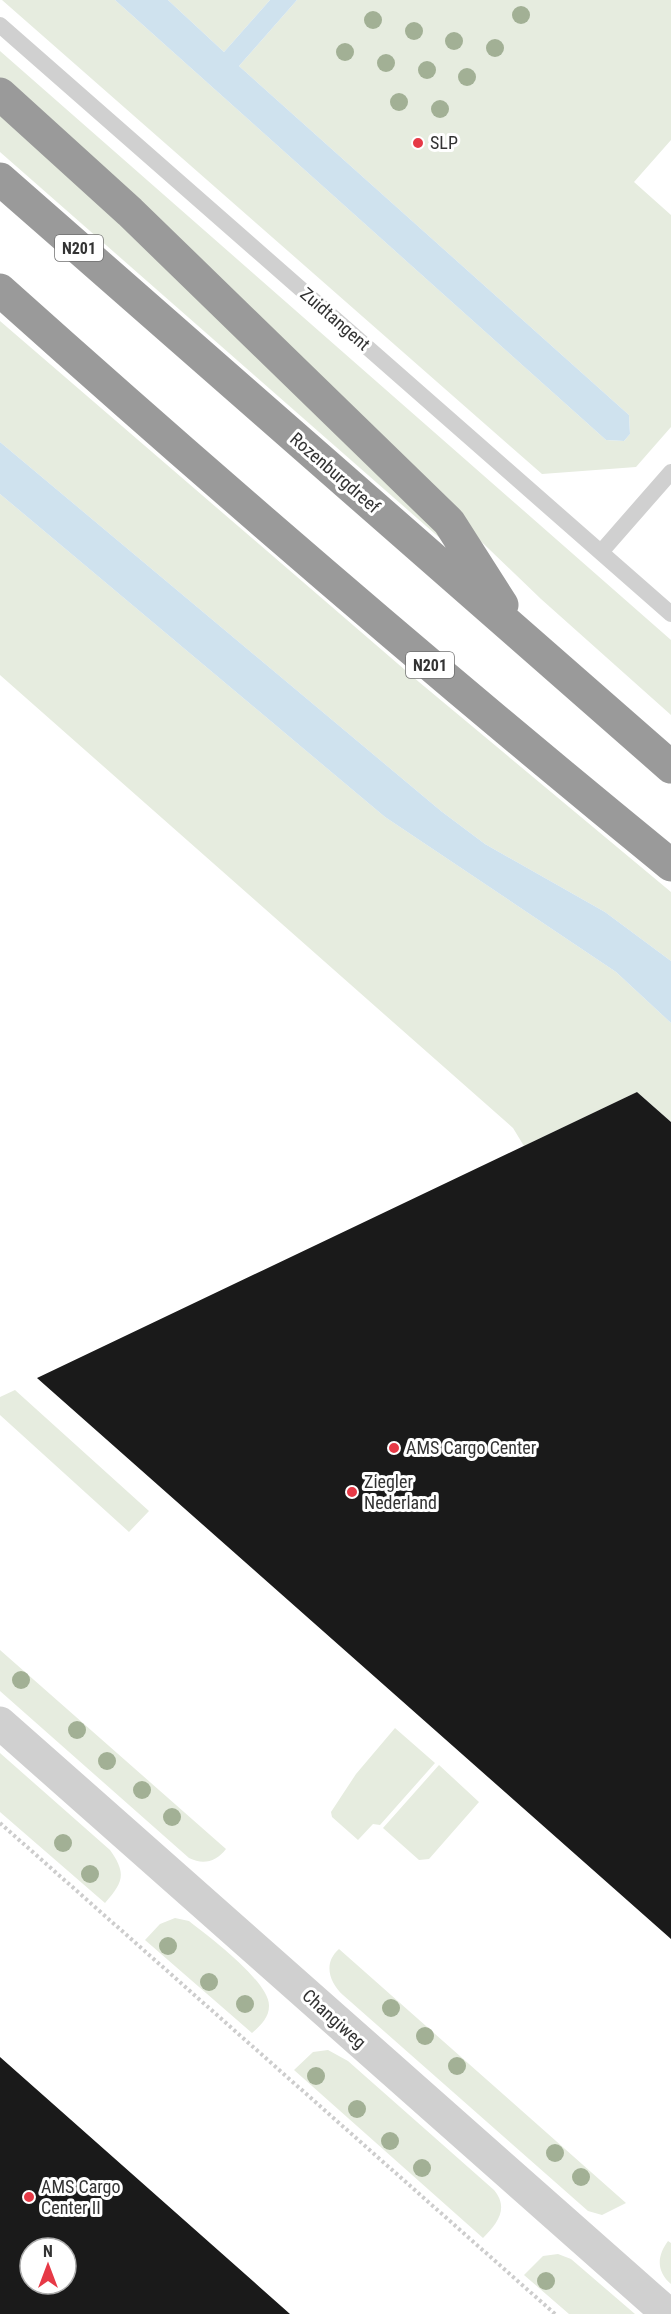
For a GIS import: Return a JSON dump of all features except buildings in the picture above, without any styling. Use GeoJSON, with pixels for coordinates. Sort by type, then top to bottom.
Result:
{"type":"FeatureCollection","features":[{"type":"Feature","properties":{"kind":"highway"},"geometry":{"type":"LineString","coordinates":[[0,94],[130,212],[449,522],[522,636]]}},
{"type":"Feature","properties":{"kind":"highway","name":"Rozenburgdreef"},"geometry":{"type":"LineString","coordinates":[[0,178],[671,767]]}},
{"type":"Feature","properties":{"kind":"highway","name":"N201"},"geometry":{"type":"LineString","coordinates":[[0,290],[201,470],[507,732],[671,865]]}},
{"type":"Feature","properties":{"kind":"street","name":"Changiweg"},"geometry":{"type":"LineString","coordinates":[[0,1723],[668,2314]]}},
{"type":"Feature","properties":{"kind":"lane","name":"Zuidtangent"},"geometry":{"type":"LineString","coordinates":[[0,25],[671,614]]}},
{"type":"Feature","properties":{"kind":"lane"},"geometry":{"type":"LineString","coordinates":[[601,552],[671,472]]}},
{"type":"Feature","properties":{"kind":"path"},"geometry":{"type":"LineString","coordinates":[[0,1823],[555,2314]]}},
{"type":"Feature","properties":{"kind":"shaded area"},"geometry":{"type":"Polygon","coordinates":[[[2,0],[115,0],[606,440],[624,441],[630,434],[629,415],[239,66],[297,0],[671,0],[671,140],[634,182],[671,215],[671,427],[636,467],[542,474],[2,0]]]}},
{"type":"Feature","properties":{"kind":"shaded area"},"geometry":{"type":"Polygon","coordinates":[[[168,0],[270,0],[224,52],[168,0]]]}},
{"type":"Feature","properties":{"kind":"shaded area"},"geometry":{"type":"Polygon","coordinates":[[[0,51],[671,640],[671,715],[541,599],[0,79],[0,51]]]}},
{"type":"Feature","properties":{"kind":"shaded area"},"geometry":{"type":"Polygon","coordinates":[[[0,108],[446,535],[442,540],[0,152],[0,108]]]}},
{"type":"Feature","properties":{"kind":"shaded area"},"geometry":{"type":"Polygon","coordinates":[[[0,321],[419,682],[671,892],[671,961],[605,912],[485,844],[441,811],[0,442],[0,321]]]}},
{"type":"Feature","properties":{"kind":"shaded area"},"geometry":{"type":"Polygon","coordinates":[[[0,494],[385,817],[616,972],[671,1023],[671,1122],[637,1092],[524,1146],[513,1128],[0,675],[0,494]]]}},
{"type":"Feature","properties":{"kind":"shaded area"},"geometry":{"type":"Polygon","coordinates":[[[15,1390],[149,1511],[129,1532],[0,1415],[0,1397],[15,1390]]]}},
{"type":"Feature","properties":{"kind":"shaded area"},"geometry":{"type":"Polygon","coordinates":[[[0,1650],[226,1849],[218,1857],[209,1861],[189,1858],[0,1691],[0,1650]]]}},
{"type":"Feature","properties":{"kind":"shaded area"},"geometry":{"type":"Polygon","coordinates":[[[395,1728],[435,1763],[380,1825],[373,1824],[358,1840],[332,1817],[331,1812],[356,1774],[395,1728]]]}},
{"type":"Feature","properties":{"kind":"shaded area"},"geometry":{"type":"Polygon","coordinates":[[[0,1753],[110,1850],[119,1865],[121,1878],[105,1903],[0,1812],[0,1753]]]}},
{"type":"Feature","properties":{"kind":"shaded area"},"geometry":{"type":"Polygon","coordinates":[[[439,1765],[479,1802],[429,1859],[419,1860],[383,1828],[439,1765]]]}},
{"type":"Feature","properties":{"kind":"shaded area"},"geometry":{"type":"Polygon","coordinates":[[[175,1918],[189,1921],[198,1928],[223,1948],[260,1985],[267,1996],[269,2010],[264,2021],[252,2033],[145,1940],[160,1924],[175,1918]]]}},
{"type":"Feature","properties":{"kind":"shaded area"},"geometry":{"type":"Polygon","coordinates":[[[339,1949],[626,2203],[602,2215],[588,2211],[343,1995],[334,1984],[330,1972],[331,1960],[339,1949]]]}},
{"type":"Feature","properties":{"kind":"shaded area"},"geometry":{"type":"Polygon","coordinates":[[[328,2050],[348,2061],[494,2190],[501,2203],[500,2215],[483,2238],[294,2070],[313,2052],[328,2050]]]}},
{"type":"Feature","properties":{"kind":"shaded area"},"geometry":{"type":"Polygon","coordinates":[[[668,2241],[671,2243],[671,2284],[663,2274],[660,2263],[662,2252],[668,2241]]]}},
{"type":"Feature","properties":{"kind":"shaded area"},"geometry":{"type":"Polygon","coordinates":[[[558,2254],[571,2259],[635,2314],[569,2314],[524,2275],[543,2256],[558,2254]]]}},
{"type":"Feature","properties":{"kind":"water"},"geometry":{"type":"Polygon","coordinates":[[[115,0],[168,0],[224,52],[270,0],[297,0],[239,66],[629,415],[630,434],[624,441],[606,440],[115,0]]]}},
{"type":"Feature","properties":{"kind":"water"},"geometry":{"type":"Polygon","coordinates":[[[0,442],[441,811],[485,844],[605,912],[671,961],[671,1023],[616,972],[385,817],[0,494],[0,442]]]}},
{"type":"Feature","properties":{"kind":"place","name":"SLP"},"geometry":{"type":"Point","coordinates":[418,143]}},
{"type":"Feature","properties":{"kind":"place","name":"AMS Cargo Center"},"geometry":{"type":"Point","coordinates":[394,1448]}},
{"type":"Feature","properties":{"kind":"place","name":"Ziegler Nederland"},"geometry":{"type":"Point","coordinates":[352,1492]}},
{"type":"Feature","properties":{"kind":"place","name":"AMS Cargo Center II"},"geometry":{"type":"Point","coordinates":[29,2197]}}]}
